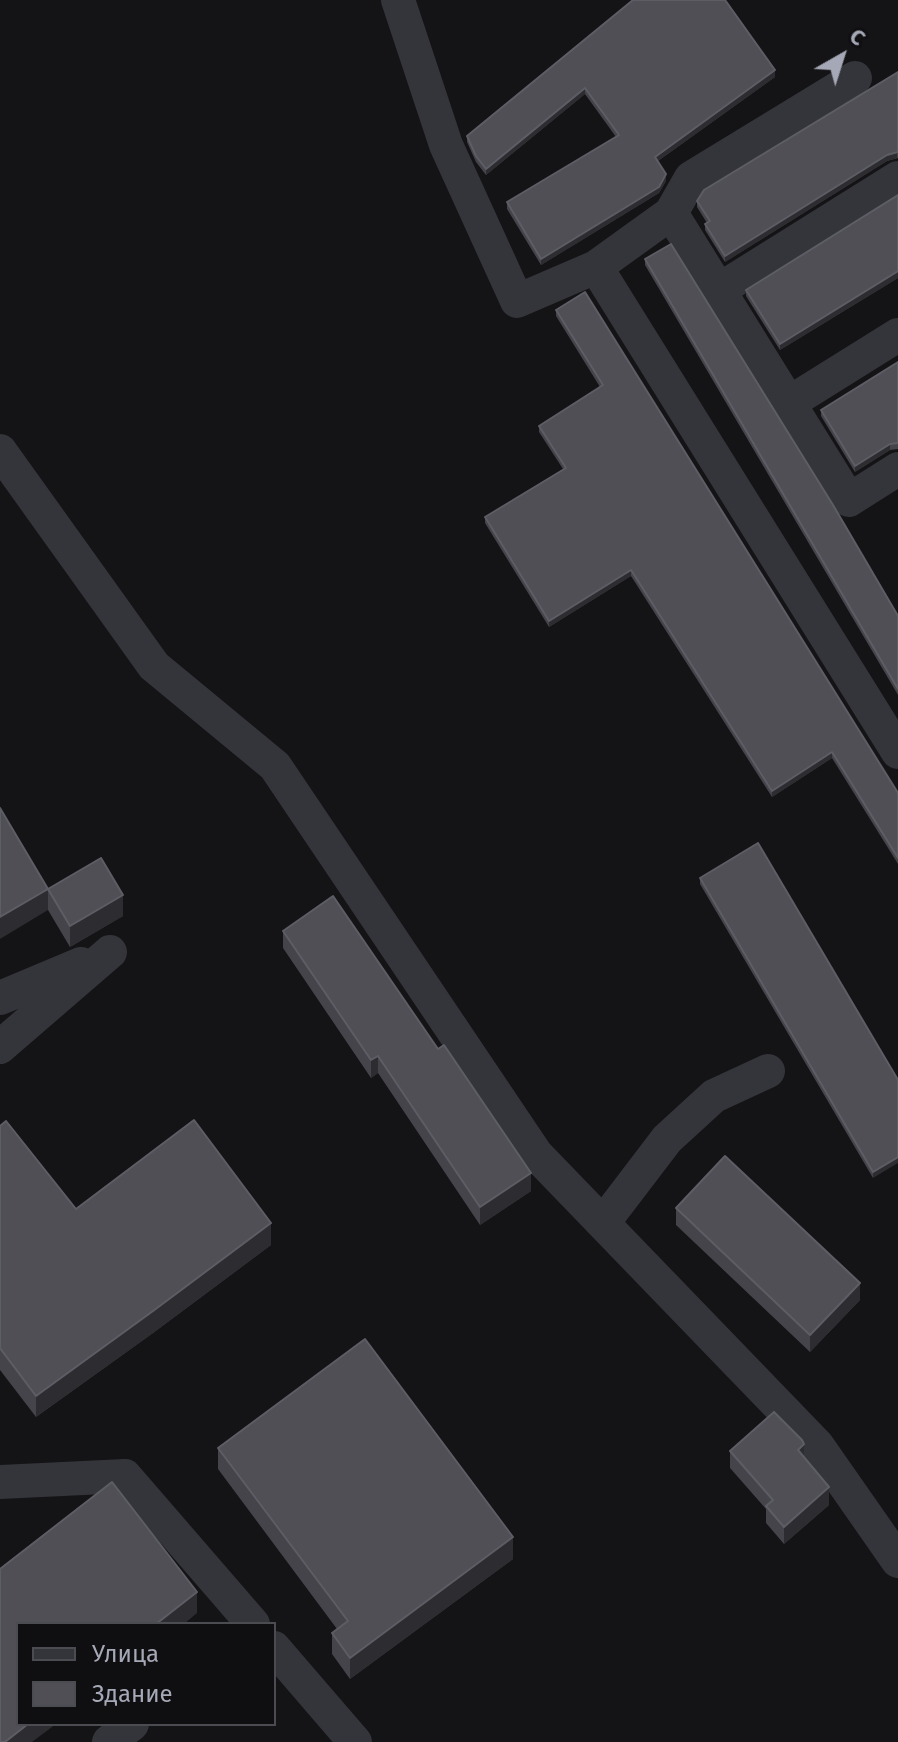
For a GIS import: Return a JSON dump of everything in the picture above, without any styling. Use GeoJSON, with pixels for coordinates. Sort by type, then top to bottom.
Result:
{"type":"FeatureCollection","features":[{"type":"Feature","properties":{"kind":"street"},"geometry":{"type":"LineString","coordinates":[[398,0],[446,145],[517,301],[596,267],[671,213],[691,178],[855,78]]}},
{"type":"Feature","properties":{"kind":"street"},"geometry":{"type":"LineString","coordinates":[[719,290],[898,178]]}},
{"type":"Feature","properties":{"kind":"street"},"geometry":{"type":"LineString","coordinates":[[671,213],[849,500],[898,469]]}},
{"type":"Feature","properties":{"kind":"street"},"geometry":{"type":"LineString","coordinates":[[596,267],[898,752]]}},
{"type":"Feature","properties":{"kind":"street"},"geometry":{"type":"LineString","coordinates":[[789,403],[898,335]]}},
{"type":"Feature","properties":{"kind":"street"},"geometry":{"type":"LineString","coordinates":[[0,451],[154,666],[275,766],[536,1154],[817,1445],[898,1561]]}},
{"type":"Feature","properties":{"kind":"street"},"geometry":{"type":"LineString","coordinates":[[0,998],[110,952],[0,1047]]}},
{"type":"Feature","properties":{"kind":"street"},"geometry":{"type":"LineString","coordinates":[[603,1223],[667,1139],[714,1096],[768,1071]]}},
{"type":"Feature","properties":{"kind":"street"},"geometry":{"type":"LineString","coordinates":[[0,1482],[125,1476],[251,1622]]}},
{"type":"Feature","properties":{"kind":"street"},"geometry":{"type":"LineString","coordinates":[[276,1650],[355,1742]]}},
{"type":"Feature","properties":{"kind":"street"},"geometry":{"type":"LineString","coordinates":[[109,1742],[129,1726]]}},
{"type":"Feature","properties":{"kind":"building"},"geometry":{"type":"Polygon","coordinates":[[[633,0],[725,0],[775,70],[655,157],[666,174],[659,187],[541,259],[507,202],[619,135],[585,88],[486,169],[467,136],[633,0]]]}},
{"type":"Feature","properties":{"kind":"building"},"geometry":{"type":"Polygon","coordinates":[[[898,72],[898,152],[887,155],[725,256],[705,224],[710,221],[697,201],[704,190],[898,72]]]}},
{"type":"Feature","properties":{"kind":"building"},"geometry":{"type":"Polygon","coordinates":[[[898,195],[898,271],[780,344],[746,290],[898,195]]]}},
{"type":"Feature","properties":{"kind":"building"},"geometry":{"type":"Polygon","coordinates":[[[671,244],[898,616],[898,689],[645,259],[671,244]]]}},
{"type":"Feature","properties":{"kind":"building"},"geometry":{"type":"Polygon","coordinates":[[[585,292],[898,793],[898,858],[832,752],[772,791],[631,570],[549,621],[485,517],[566,468],[539,426],[603,385],[556,310],[585,292]]]}},
{"type":"Feature","properties":{"kind":"building"},"geometry":{"type":"Polygon","coordinates":[[[898,362],[898,443],[890,444],[855,466],[821,410],[898,362]]]}},
{"type":"Feature","properties":{"kind":"building"},"geometry":{"type":"Polygon","coordinates":[[[0,808],[48,889],[0,917],[0,808]]]}},
{"type":"Feature","properties":{"kind":"building"},"geometry":{"type":"Polygon","coordinates":[[[758,843],[898,1080],[898,1157],[873,1172],[700,878],[758,843]]]}},
{"type":"Feature","properties":{"kind":"building"},"geometry":{"type":"Polygon","coordinates":[[[101,858],[123,895],[70,926],[48,889],[101,858]]]}},
{"type":"Feature","properties":{"kind":"building"},"geometry":{"type":"Polygon","coordinates":[[[333,896],[438,1049],[444,1045],[531,1173],[480,1207],[378,1056],[371,1060],[283,931],[333,896]]]}},
{"type":"Feature","properties":{"kind":"building"},"geometry":{"type":"Polygon","coordinates":[[[194,1120],[271,1223],[36,1396],[0,1348],[0,1126],[6,1121],[76,1209],[194,1120]]]}},
{"type":"Feature","properties":{"kind":"building"},"geometry":{"type":"Polygon","coordinates":[[[725,1156],[860,1283],[810,1335],[676,1208],[725,1156]]]}},
{"type":"Feature","properties":{"kind":"building"},"geometry":{"type":"Polygon","coordinates":[[[365,1339],[513,1537],[350,1658],[332,1633],[348,1621],[218,1448],[365,1339]]]}},
{"type":"Feature","properties":{"kind":"building"},"geometry":{"type":"Polygon","coordinates":[[[774,1412],[802,1440],[804,1444],[798,1450],[829,1487],[784,1527],[766,1506],[773,1500],[730,1451],[774,1412]]]}},
{"type":"Feature","properties":{"kind":"building"},"geometry":{"type":"Polygon","coordinates":[[[112,1482],[197,1592],[159,1622],[16,1622],[16,1726],[25,1726],[5,1742],[0,1742],[0,1569],[112,1482]]]}}]}
